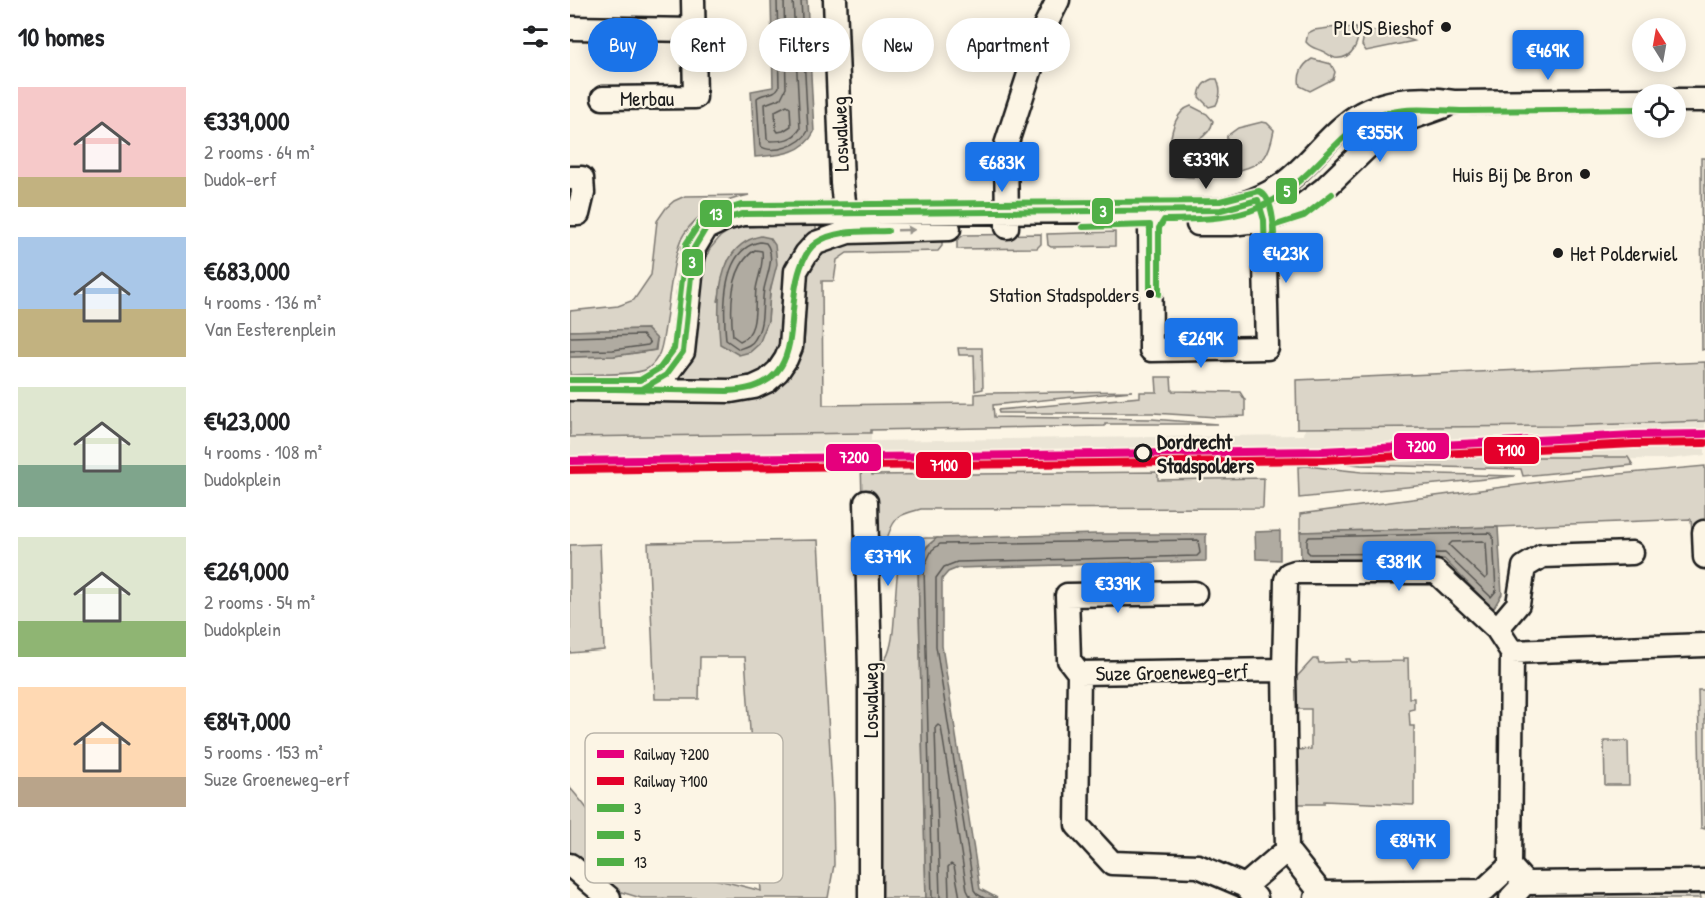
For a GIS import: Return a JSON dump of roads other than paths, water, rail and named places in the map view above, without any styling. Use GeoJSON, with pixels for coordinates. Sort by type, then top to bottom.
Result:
{"type":"FeatureCollection","features":[{"type":"Feature","properties":{"kind":"street","name":"Merbau"},"geometry":{"type":"LineString","coordinates":[[693,0],[694,18]]}},
{"type":"Feature","properties":{"kind":"street","name":"Loswalweg"},"geometry":{"type":"LineString","coordinates":[[836,0],[842,183],[847,223]]}},
{"type":"Feature","properties":{"kind":"street"},"geometry":{"type":"LineString","coordinates":[[1007,221],[1006,144],[1044,28],[1058,0]]}},
{"type":"Feature","properties":{"kind":"street"},"geometry":{"type":"LineString","coordinates":[[570,28],[670,30]]}},
{"type":"Feature","properties":{"kind":"street","name":"Merbau"},"geometry":{"type":"LineString","coordinates":[[603,98],[695,97],[695,72]]}},
{"type":"Feature","properties":{"kind":"street"},"geometry":{"type":"LineString","coordinates":[[642,389],[666,375],[683,352],[694,248],[706,228],[725,219],[743,214],[847,223],[1154,218],[1231,224],[1261,210],[1346,123],[1374,107],[1395,101],[1436,99],[1455,102],[1632,100]]}},
{"type":"Feature","properties":{"kind":"street"},"geometry":{"type":"LineString","coordinates":[[1686,100],[1705,100]]}},
{"type":"Feature","properties":{"kind":"street"},"geometry":{"type":"LineString","coordinates":[[1261,210],[1288,213],[1310,201],[1389,126],[1455,102]]}},
{"type":"Feature","properties":{"kind":"street"},"geometry":{"type":"LineString","coordinates":[[570,178],[582,178],[583,193],[578,214],[570,214]]}},
{"type":"Feature","properties":{"kind":"street"},"geometry":{"type":"LineString","coordinates":[[1154,218],[1151,350],[1267,348],[1261,210]]}},
{"type":"Feature","properties":{"kind":"street"},"geometry":{"type":"LineString","coordinates":[[570,389],[731,391],[754,387],[767,381],[782,365],[791,347],[796,272],[806,254],[816,243],[847,223]]}},
{"type":"Feature","properties":{"kind":"street","name":"Loswalweg"},"geometry":{"type":"LineString","coordinates":[[866,502],[870,672],[870,898]]}},
{"type":"Feature","properties":{"kind":"street"},"geometry":{"type":"LineString","coordinates":[[1704,532],[1705,557]]}},
{"type":"Feature","properties":{"kind":"street"},"geometry":{"type":"LineString","coordinates":[[1497,629],[1518,604],[1524,567],[1542,556],[1632,554]]}},
{"type":"Feature","properties":{"kind":"street"},"geometry":{"type":"LineString","coordinates":[[1510,866],[1487,894],[1319,895],[1287,850],[1284,670],[1286,580],[1289,574],[1295,572],[1436,572],[1497,629],[1512,652],[1510,866],[1518,890],[1705,880]]}},
{"type":"Feature","properties":{"kind":"street"},"geometry":{"type":"LineString","coordinates":[[1079,673],[1069,660],[1067,594],[1195,593]]}},
{"type":"Feature","properties":{"kind":"street"},"geometry":{"type":"LineString","coordinates":[[1512,652],[1705,645]]}},
{"type":"Feature","properties":{"kind":"street","name":"Suze Groeneweg-erf"},"geometry":{"type":"LineString","coordinates":[[1284,670],[1079,673],[1077,825],[1112,863],[1198,866],[1251,892],[1287,850]]}},
{"type":"Feature","properties":{"kind":"street"},"geometry":{"type":"LineString","coordinates":[[570,865],[585,878]]}},
{"type":"Feature","properties":{"kind":"street"},"geometry":{"type":"LineString","coordinates":[[591,883],[609,898]]}},
{"type":"Feature","properties":{"kind":"water"},"geometry":{"type":"Polygon","coordinates":[[[771,0],[807,0],[808,18],[771,18],[771,0]]]}},
{"type":"Feature","properties":{"kind":"water"},"geometry":{"type":"Polygon","coordinates":[[[773,72],[811,72],[814,132],[809,140],[796,149],[780,154],[755,157],[751,91],[773,87],[773,72]]]}},
{"type":"Feature","properties":{"kind":"water"},"geometry":{"type":"Polygon","coordinates":[[[761,236],[770,238],[775,245],[777,264],[770,291],[768,321],[759,344],[750,352],[739,355],[720,344],[719,296],[727,264],[734,251],[746,242],[761,236]]]}},
{"type":"Feature","properties":{"kind":"water"},"geometry":{"type":"Polygon","coordinates":[[[647,329],[657,339],[655,350],[614,356],[570,357],[570,331],[647,329]]]}},
{"type":"Feature","properties":{"kind":"water"},"geometry":{"type":"Polygon","coordinates":[[[1498,527],[1502,594],[1493,609],[1444,559],[1301,560],[1300,532],[1498,527]]]}},
{"type":"Feature","properties":{"kind":"water"},"geometry":{"type":"Polygon","coordinates":[[[1280,531],[1280,560],[1256,559],[1255,532],[1280,531]]]}},
{"type":"Feature","properties":{"kind":"water"},"geometry":{"type":"Polygon","coordinates":[[[1206,534],[1206,561],[958,568],[948,572],[942,579],[942,646],[980,889],[997,898],[926,898],[918,566],[921,557],[927,547],[937,538],[1206,534]]]}},
{"type":"Feature","properties":{"kind":"rail line","name":"7200"},"geometry":{"type":"LineString","coordinates":[[570,461],[1323,451],[1634,435],[1705,434]]}},
{"type":"Feature","properties":{"kind":"rail line","name":"7100"},"geometry":{"type":"LineString","coordinates":[[570,470],[1323,460],[1634,444],[1705,443]]}},
{"type":"Feature","properties":{"kind":"place","name":"PLUS Bieshof"},"geometry":{"type":"Point","coordinates":[1446,27]}},
{"type":"Feature","properties":{"kind":"place","name":"Huis Bij De Bron"},"geometry":{"type":"Point","coordinates":[1585,174]}},
{"type":"Feature","properties":{"kind":"place","name":"Het Polderwiel"},"geometry":{"type":"Point","coordinates":[1558,253]}},
{"type":"Feature","properties":{"kind":"place","name":"Station Stadspolders"},"geometry":{"type":"Point","coordinates":[1150,294]}},
{"type":"Feature","properties":{"kind":"place","name":"Dordrecht Stadspolders"},"geometry":{"type":"Point","coordinates":[1143,453]}}]}
